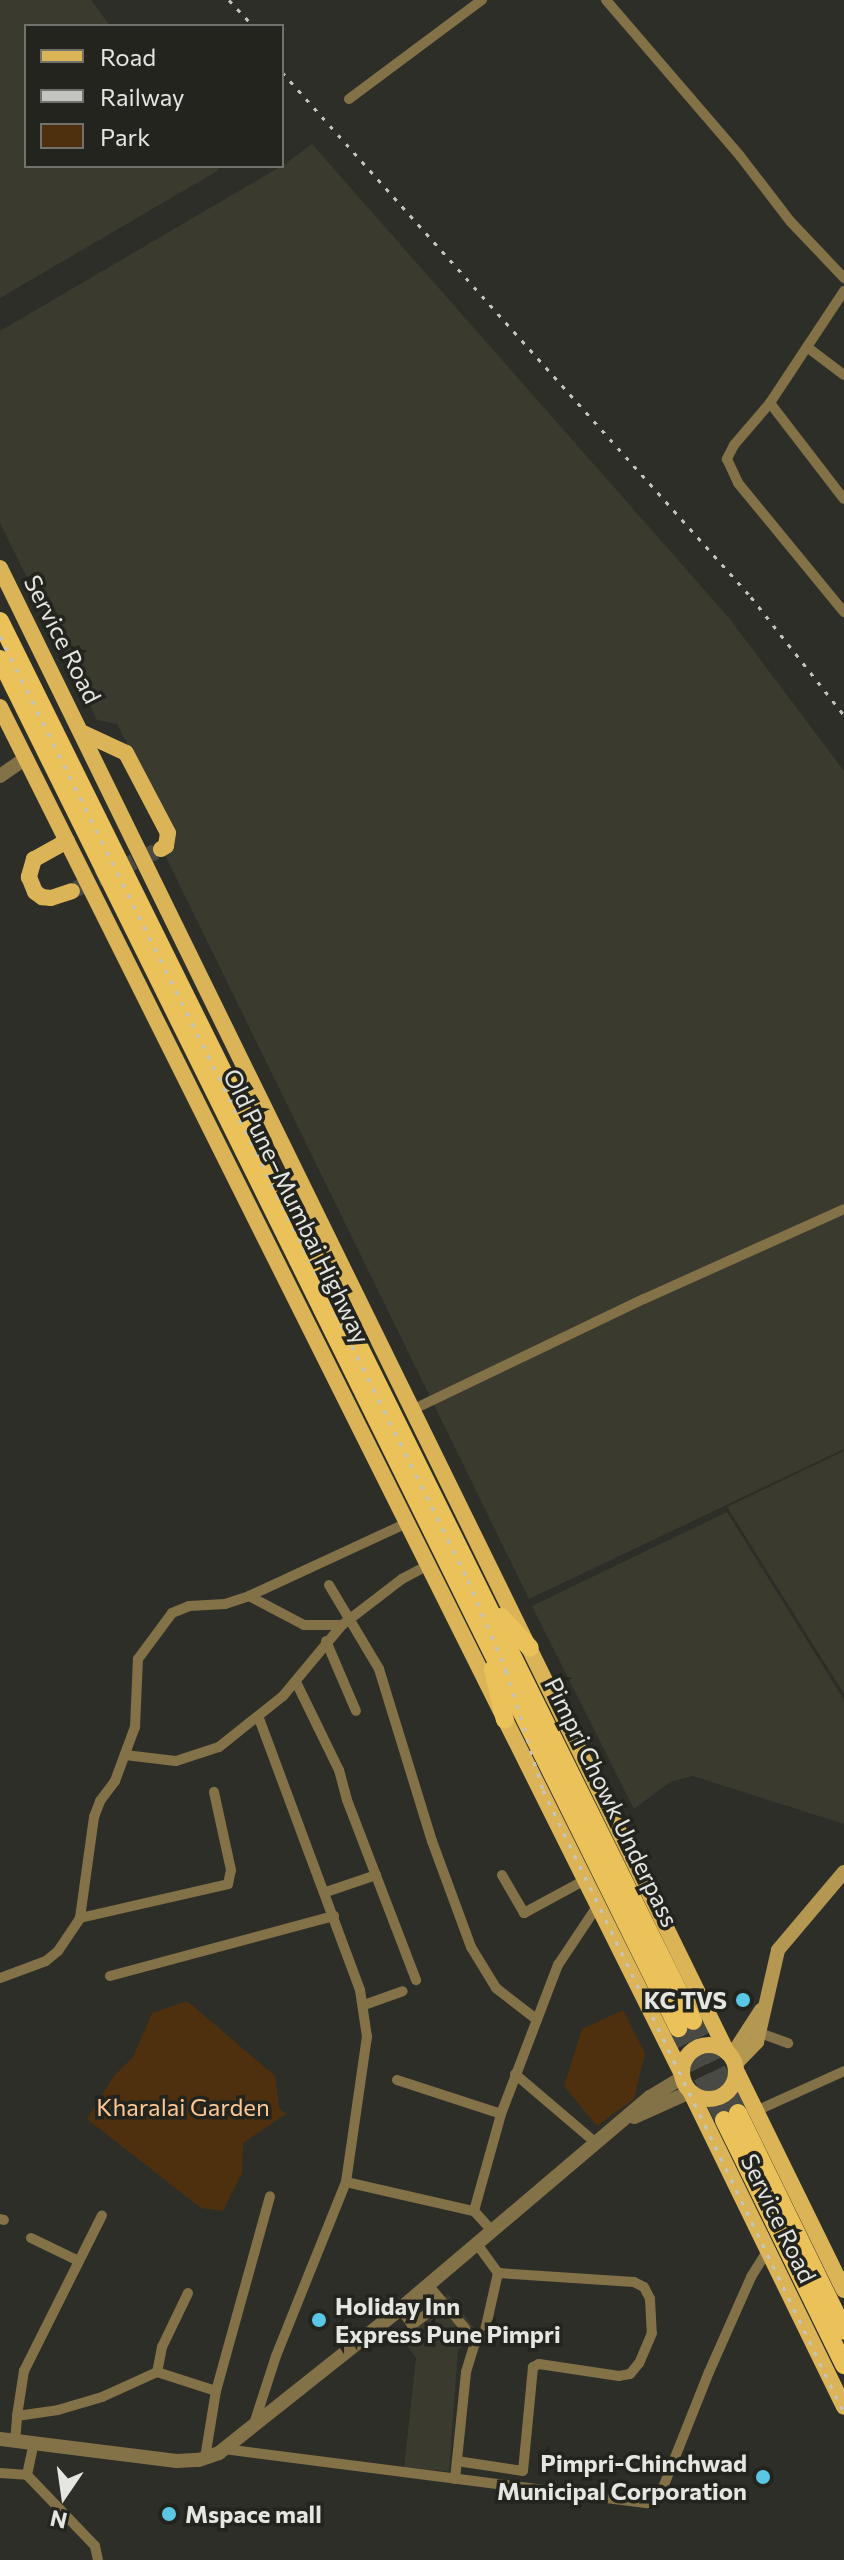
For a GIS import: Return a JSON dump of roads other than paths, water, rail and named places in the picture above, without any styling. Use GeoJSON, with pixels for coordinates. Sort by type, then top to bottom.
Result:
{"type":"FeatureCollection","features":[{"type":"Feature","properties":{"kind":"highway"},"geometry":{"type":"LineString","coordinates":[[0,621],[75,791]]}},
{"type":"Feature","properties":{"kind":"highway"},"geometry":{"type":"LineString","coordinates":[[0,659],[75,791]]}},
{"type":"Feature","properties":{"kind":"highway","name":"Old Pune–Mumbai Highway"},"geometry":{"type":"LineString","coordinates":[[75,791],[488,1604]]}},
{"type":"Feature","properties":{"kind":"highway","name":"Old Pune–Mumbai Highway"},"geometry":{"type":"LineString","coordinates":[[75,791],[485,1639]]}},
{"type":"Feature","properties":{"kind":"highway"},"geometry":{"type":"LineString","coordinates":[[488,1604],[530,1648]]}},
{"type":"Feature","properties":{"kind":"highway","name":"Pimpri Chowk Underpass"},"geometry":{"type":"LineString","coordinates":[[485,1639],[686,2025],[488,1604]]}},
{"type":"Feature","properties":{"kind":"highway"},"geometry":{"type":"LineString","coordinates":[[485,1639],[505,1720]]}},
{"type":"Feature","properties":{"kind":"highway"},"geometry":{"type":"LineString","coordinates":[[739,2115],[844,2330]]}},
{"type":"Feature","properties":{"kind":"highway"},"geometry":{"type":"LineString","coordinates":[[739,2115],[844,2365]]}},
{"type":"Feature","properties":{"kind":"main road","name":"Service Road"},"geometry":{"type":"LineString","coordinates":[[0,568],[732,2061],[739,2115],[838,2262],[844,2290]]}},
{"type":"Feature","properties":{"kind":"main road","name":"Service Road"},"geometry":{"type":"LineString","coordinates":[[0,707],[687,2084],[844,2407]]}},
{"type":"Feature","properties":{"kind":"main road"},"geometry":{"type":"LineString","coordinates":[[83,733],[126,753],[168,833],[166,846],[161,849]]}},
{"type":"Feature","properties":{"kind":"main road"},"geometry":{"type":"LineString","coordinates":[[67,841],[34,859],[29,877],[35,892],[42,897],[51,898],[72,891]]}},
{"type":"Feature","properties":{"kind":"main road"},"geometry":{"type":"LineString","coordinates":[[732,2061],[752,2050],[760,2033],[763,2007],[778,1950],[844,1872]]}},
{"type":"Feature","properties":{"kind":"main road"},"geometry":{"type":"LineString","coordinates":[[732,2061],[712,2045],[697,2048],[685,2059],[687,2084],[706,2099],[721,2096],[733,2086],[732,2061],[763,2007]]}},
{"type":"Feature","properties":{"kind":"street"},"geometry":{"type":"LineString","coordinates":[[349,99],[482,0]]}},
{"type":"Feature","properties":{"kind":"street"},"geometry":{"type":"LineString","coordinates":[[606,0],[740,156],[790,221],[844,278]]}},
{"type":"Feature","properties":{"kind":"street"},"geometry":{"type":"LineString","coordinates":[[844,291],[770,403],[734,445],[727,459],[729,467],[844,612]]}},
{"type":"Feature","properties":{"kind":"street"},"geometry":{"type":"LineString","coordinates":[[807,347],[844,375]]}},
{"type":"Feature","properties":{"kind":"street"},"geometry":{"type":"LineString","coordinates":[[770,403],[844,499]]}},
{"type":"Feature","properties":{"kind":"street"},"geometry":{"type":"LineString","coordinates":[[0,776],[26,758]]}},
{"type":"Feature","properties":{"kind":"street"},"geometry":{"type":"LineString","coordinates":[[414,1409],[644,1299],[844,1209]]}},
{"type":"Feature","properties":{"kind":"street"},"geometry":{"type":"LineString","coordinates":[[0,1978],[46,1961],[58,1951],[80,1918],[94,1817],[100,1801],[115,1781],[135,1727],[138,1659],[172,1613],[189,1606],[225,1604],[249,1596],[407,1523]]}},
{"type":"Feature","properties":{"kind":"street"},"geometry":{"type":"LineString","coordinates":[[125,1755],[159,1761],[193,1758],[219,1747],[296,1682],[326,1641],[346,1622],[402,1579],[428,1565]]}},
{"type":"Feature","properties":{"kind":"street"},"geometry":{"type":"LineString","coordinates":[[329,1585],[346,1622],[379,1669],[437,1855],[471,1947],[496,1988],[536,2019]]}},
{"type":"Feature","properties":{"kind":"street"},"geometry":{"type":"LineString","coordinates":[[249,1596],[304,1625],[346,1622]]}},
{"type":"Feature","properties":{"kind":"street"},"geometry":{"type":"LineString","coordinates":[[326,1641],[356,1711]]}},
{"type":"Feature","properties":{"kind":"street"},"geometry":{"type":"LineString","coordinates":[[296,1682],[339,1770],[416,1980]]}},
{"type":"Feature","properties":{"kind":"street"},"geometry":{"type":"LineString","coordinates":[[254,2425],[276,2356],[346,2182],[367,2055],[364,2005],[326,1892],[258,1716]]}},
{"type":"Feature","properties":{"kind":"street"},"geometry":{"type":"LineString","coordinates":[[80,1918],[228,1884],[231,1870],[214,1792]]}},
{"type":"Feature","properties":{"kind":"street"},"geometry":{"type":"LineString","coordinates":[[326,1892],[376,1875]]}},
{"type":"Feature","properties":{"kind":"street"},"geometry":{"type":"LineString","coordinates":[[502,1875],[524,1913],[585,1880]]}},
{"type":"Feature","properties":{"kind":"street"},"geometry":{"type":"LineString","coordinates":[[474,2211],[501,2114],[536,2019],[558,1965],[598,1905]]}},
{"type":"Feature","properties":{"kind":"street"},"geometry":{"type":"LineString","coordinates":[[110,1976],[334,1916]]}},
{"type":"Feature","properties":{"kind":"street"},"geometry":{"type":"LineString","coordinates":[[364,2005],[403,1991]]}},
{"type":"Feature","properties":{"kind":"street"},"geometry":{"type":"LineString","coordinates":[[760,2033],[788,2043]]}},
{"type":"Feature","properties":{"kind":"street"},"geometry":{"type":"LineString","coordinates":[[739,2115],[844,2071]]}},
{"type":"Feature","properties":{"kind":"street"},"geometry":{"type":"LineString","coordinates":[[515,2074],[596,2143]]}},
{"type":"Feature","properties":{"kind":"street"},"geometry":{"type":"LineString","coordinates":[[397,2080],[501,2114]]}},
{"type":"Feature","properties":{"kind":"street"},"geometry":{"type":"LineString","coordinates":[[102,2215],[58,2310],[24,2371],[17,2416],[8,2440],[177,2461],[205,2458],[224,2449],[400,2308],[626,2121],[650,2097],[687,2084]]}},
{"type":"Feature","properties":{"kind":"street"},"geometry":{"type":"LineString","coordinates":[[346,2182],[474,2211],[493,2232]]}},
{"type":"Feature","properties":{"kind":"street"},"geometry":{"type":"LineString","coordinates":[[205,2458],[216,2391],[270,2196]]}},
{"type":"Feature","properties":{"kind":"street"},"geometry":{"type":"LineString","coordinates":[[31,2238],[79,2261]]}},
{"type":"Feature","properties":{"kind":"street"},"geometry":{"type":"LineString","coordinates":[[455,2479],[466,2372],[474,2345],[484,2335],[498,2273],[477,2244]]}},
{"type":"Feature","properties":{"kind":"street"},"geometry":{"type":"LineString","coordinates":[[224,2449],[639,2503],[655,2500],[660,2495],[751,2277],[768,2250]]}},
{"type":"Feature","properties":{"kind":"street"},"geometry":{"type":"LineString","coordinates":[[457,2461],[519,2474],[523,2471],[533,2367],[539,2364],[619,2376],[630,2374],[639,2363],[652,2333],[650,2299],[644,2287],[634,2282],[498,2273]]}},
{"type":"Feature","properties":{"kind":"street"},"geometry":{"type":"LineString","coordinates":[[428,2285],[465,2328]]}},
{"type":"Feature","properties":{"kind":"street"},"geometry":{"type":"LineString","coordinates":[[157,2372],[162,2347],[188,2293]]}},
{"type":"Feature","properties":{"kind":"street"},"geometry":{"type":"LineString","coordinates":[[400,2308],[412,2325],[442,2302]]}},
{"type":"Feature","properties":{"kind":"street"},"geometry":{"type":"LineString","coordinates":[[17,2416],[58,2410],[87,2401],[157,2372],[216,2391]]}},
{"type":"Feature","properties":{"kind":"street"},"geometry":{"type":"LineString","coordinates":[[27,2475],[34,2443]]}},
{"type":"Feature","properties":{"kind":"street"},"geometry":{"type":"LineString","coordinates":[[0,2473],[27,2475],[95,2546],[98,2560]]}},
{"type":"Feature","properties":{"kind":"tunnel"},"geometry":{"type":"LineString","coordinates":[[76,889],[161,849]]}},
{"type":"Feature","properties":{"kind":"tunnel"},"geometry":{"type":"LineString","coordinates":[[693,2021],[738,2113]]}},
{"type":"Feature","properties":{"kind":"tunnel"},"geometry":{"type":"LineString","coordinates":[[678,2028],[724,2120]]}},
{"type":"Feature","properties":{"kind":"railway"},"geometry":{"type":"LineString","coordinates":[[229,0],[251,24]]}},
{"type":"Feature","properties":{"kind":"railway"},"geometry":{"type":"LineString","coordinates":[[284,74],[751,597],[844,715]]}},
{"type":"Feature","properties":{"kind":"railway"},"geometry":{"type":"LineString","coordinates":[[0,636],[468,1580],[506,1670],[543,1790],[844,2413]]}},
{"type":"Feature","properties":{"kind":"place","name":"KC TVS"},"geometry":{"type":"Point","coordinates":[743,2000]}},
{"type":"Feature","properties":{"kind":"place","name":"Holiday Inn Express Pune Pimpri"},"geometry":{"type":"Point","coordinates":[319,2320]}},
{"type":"Feature","properties":{"kind":"place","name":"Pimpri-Chinchwad Municipal Corporation"},"geometry":{"type":"Point","coordinates":[763,2477]}},
{"type":"Feature","properties":{"kind":"place","name":"Mspace mall"},"geometry":{"type":"Point","coordinates":[169,2514]}},
{"type":"Feature","properties":{"kind":"park label","name":"Kharalai Garden"},"geometry":{"type":"Point","coordinates":[183,2107]}}]}
